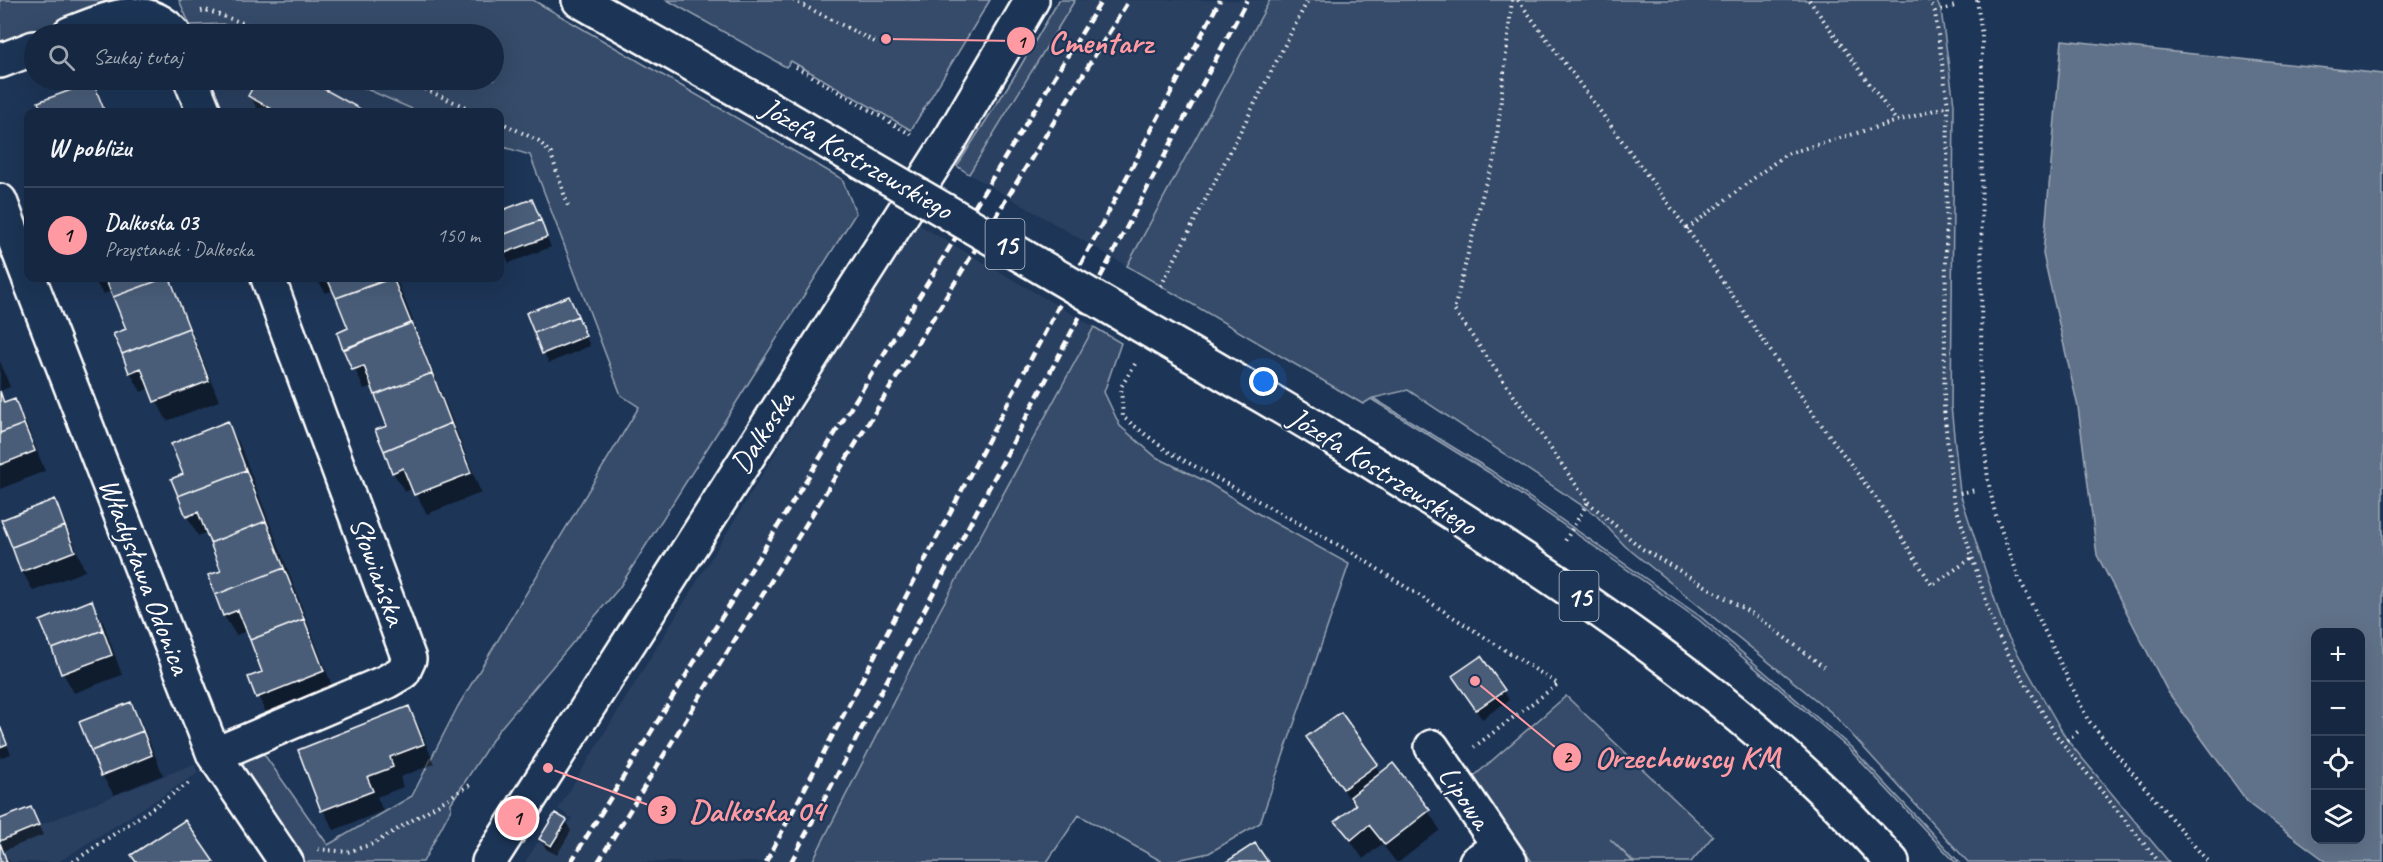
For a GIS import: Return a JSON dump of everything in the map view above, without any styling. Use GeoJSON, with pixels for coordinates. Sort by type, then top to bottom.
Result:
{"type":"FeatureCollection","features":[{"type":"Feature","properties":{"kind":"street","name":"Józefa Kostrzewskiego"},"geometry":{"type":"LineString","coordinates":[[579,0],[771,108],[1307,421],[1533,564],[1652,646],[1749,723],[1892,862]]}},
{"type":"Feature","properties":{"kind":"street","name":"Dalkoska"},"geometry":{"type":"LineString","coordinates":[[489,862],[944,148],[1032,0]]}},
{"type":"Feature","properties":{"kind":"street"},"geometry":{"type":"LineString","coordinates":[[96,24],[130,11],[145,13],[163,24]]}},
{"type":"Feature","properties":{"kind":"street"},"geometry":{"type":"LineString","coordinates":[[0,61],[24,52]]}},
{"type":"Feature","properties":{"kind":"street"},"geometry":{"type":"LineString","coordinates":[[195,90],[202,108]]}},
{"type":"Feature","properties":{"kind":"street","name":"Władysława Odonica"},"geometry":{"type":"LineString","coordinates":[[0,201],[24,263]]}},
{"type":"Feature","properties":{"kind":"street","name":"Władysława Odonica"},"geometry":{"type":"LineString","coordinates":[[31,282],[204,767],[278,850]]}},
{"type":"Feature","properties":{"kind":"street","name":"Słowiańska"},"geometry":{"type":"LineString","coordinates":[[204,767],[386,682],[403,672],[409,658],[269,282]]}},
{"type":"Feature","properties":{"kind":"street","name":"Lipowa"},"geometry":{"type":"LineString","coordinates":[[1439,758],[1495,857]]}},
{"type":"Feature","properties":{"kind":"path"},"geometry":{"type":"LineString","coordinates":[[793,0],[877,43]]}},
{"type":"Feature","properties":{"kind":"path"},"geometry":{"type":"LineString","coordinates":[[1161,286],[1308,0]]}},
{"type":"Feature","properties":{"kind":"path"},"geometry":{"type":"LineString","coordinates":[[1512,0],[1494,163],[1485,185],[1454,310],[1588,502],[1641,548],[1756,616],[1824,667]]}},
{"type":"Feature","properties":{"kind":"path"},"geometry":{"type":"LineString","coordinates":[[1518,0],[1687,229],[1815,416],[1881,505],[1932,585],[1972,558]]}},
{"type":"Feature","properties":{"kind":"path"},"geometry":{"type":"LineString","coordinates":[[1809,0],[1895,119]]}},
{"type":"Feature","properties":{"kind":"path"},"geometry":{"type":"LineString","coordinates":[[1929,0],[1935,12],[1948,105],[1946,442],[1953,498],[1996,632],[2056,735],[2159,862]]}},
{"type":"Feature","properties":{"kind":"path"},"geometry":{"type":"LineString","coordinates":[[1977,0],[1982,36],[1982,412],[1988,480],[1995,513],[2019,578],[2088,720],[2208,862]]}},
{"type":"Feature","properties":{"kind":"path"},"geometry":{"type":"LineString","coordinates":[[1941,10],[1958,5]]}},
{"type":"Feature","properties":{"kind":"path"},"geometry":{"type":"LineString","coordinates":[[172,24],[182,17],[206,10],[246,24]]}},
{"type":"Feature","properties":{"kind":"path"},"geometry":{"type":"LineString","coordinates":[[796,67],[913,136]]}},
{"type":"Feature","properties":{"kind":"path"},"geometry":{"type":"LineString","coordinates":[[426,90],[468,108]]}},
{"type":"Feature","properties":{"kind":"path"},"geometry":{"type":"LineString","coordinates":[[1687,229],[1786,154],[1895,119],[1948,105]]}},
{"type":"Feature","properties":{"kind":"path"},"geometry":{"type":"LineString","coordinates":[[504,124],[539,141],[551,154],[569,209]]}},
{"type":"Feature","properties":{"kind":"path"},"geometry":{"type":"LineString","coordinates":[[1141,355],[1121,387],[1123,417],[1167,451],[1351,552],[1558,684],[1439,758]]}},
{"type":"Feature","properties":{"kind":"path"},"geometry":{"type":"LineString","coordinates":[[1960,493],[1976,490]]}},
{"type":"Feature","properties":{"kind":"path"},"geometry":{"type":"LineString","coordinates":[[1565,540],[1588,502]]}},
{"type":"Feature","properties":{"kind":"path"},"geometry":{"type":"LineString","coordinates":[[2067,740],[2080,730]]}},
{"type":"Feature","properties":{"kind":"path"},"geometry":{"type":"LineString","coordinates":[[73,862],[204,767]]}},
{"type":"Feature","properties":{"kind":"path"},"geometry":{"type":"LineString","coordinates":[[278,850],[347,852],[374,844],[470,784]]}},
{"type":"Feature","properties":{"kind":"shaded area"},"geometry":{"type":"Polygon","coordinates":[[[0,0],[124,0],[62,24],[24,24],[24,39],[0,48],[0,0]]]}},
{"type":"Feature","properties":{"kind":"shaded area"},"geometry":{"type":"Polygon","coordinates":[[[179,0],[533,0],[842,179],[856,213],[619,588],[498,731],[451,803],[451,809],[423,862],[304,862],[242,768],[245,760],[261,750],[328,845],[412,796],[458,706],[639,407],[621,395],[530,155],[504,147],[504,108],[410,108],[369,90],[504,90],[504,24],[190,24],[179,0]]]}},
{"type":"Feature","properties":{"kind":"shaded area"},"geometry":{"type":"Polygon","coordinates":[[[667,0],[990,0],[911,130],[791,61],[786,67],[667,0]]]}},
{"type":"Feature","properties":{"kind":"shaded area"},"geometry":{"type":"Polygon","coordinates":[[[1059,0],[1075,0],[969,174],[957,166],[1017,72],[1059,0]]]}},
{"type":"Feature","properties":{"kind":"shaded area"},"geometry":{"type":"Polygon","coordinates":[[[1075,0],[1270,0],[1127,266],[969,174],[1075,0]]]}},
{"type":"Feature","properties":{"kind":"shaded area"},"geometry":{"type":"Polygon","coordinates":[[[1270,0],[1936,0],[1941,10],[1954,104],[1951,406],[1960,493],[2005,631],[2067,740],[2169,862],[1968,862],[1832,713],[1625,546],[1595,514],[1408,390],[1373,398],[1490,470],[1701,617],[1851,747],[1959,862],[1955,862],[1848,748],[1699,620],[1488,472],[1371,399],[1363,404],[1127,266],[1270,0]]]}},
{"type":"Feature","properties":{"kind":"shaded area"},"geometry":{"type":"Polygon","coordinates":[[[2062,40],[2383,74],[2383,862],[2327,862],[2249,804],[2168,692],[2097,555],[2078,407],[2043,254],[2062,40]]]}},
{"type":"Feature","properties":{"kind":"shaded area"},"geometry":{"type":"Polygon","coordinates":[[[215,90],[369,90],[410,108],[222,108],[215,90]]]}},
{"type":"Feature","properties":{"kind":"shaded area"},"geometry":{"type":"Polygon","coordinates":[[[916,223],[1094,327],[938,614],[812,862],[525,862],[538,842],[552,850],[572,818],[558,809],[916,223]]]}},
{"type":"Feature","properties":{"kind":"shaded area"},"geometry":{"type":"Polygon","coordinates":[[[1094,327],[1121,343],[1104,392],[1120,426],[1156,457],[1207,482],[1257,513],[1349,564],[1260,823],[1209,853],[1168,862],[1163,862],[1079,815],[1047,862],[812,862],[938,614],[1094,327]]]}},
{"type":"Feature","properties":{"kind":"shaded area"},"geometry":{"type":"Polygon","coordinates":[[[1566,696],[1713,836],[1691,862],[1634,862],[1610,839],[1633,862],[1532,862],[1473,777],[1566,696]]]}},
{"type":"Feature","properties":{"kind":"shaded area"},"geometry":{"type":"Polygon","coordinates":[[[194,764],[198,773],[58,862],[0,862],[0,841],[194,764]]]}},
{"type":"Feature","properties":{"kind":"building"},"geometry":{"type":"Polygon","coordinates":[[[71,90],[96,90],[103,108],[40,108],[38,102],[71,90]]]}},
{"type":"Feature","properties":{"kind":"building"},"geometry":{"type":"Polygon","coordinates":[[[251,90],[326,90],[359,108],[270,108],[248,96],[251,90]]]}},
{"type":"Feature","properties":{"kind":"building"},"geometry":{"type":"Polygon","coordinates":[[[532,199],[541,220],[504,234],[504,210],[532,199]]]}},
{"type":"Feature","properties":{"kind":"building"},"geometry":{"type":"Polygon","coordinates":[[[541,220],[547,237],[504,253],[504,234],[541,220]]]}},
{"type":"Feature","properties":{"kind":"building"},"geometry":{"type":"Polygon","coordinates":[[[107,282],[154,282],[113,297],[107,282]]]}},
{"type":"Feature","properties":{"kind":"building"},"geometry":{"type":"Polygon","coordinates":[[[154,282],[172,282],[189,328],[122,354],[113,334],[126,329],[113,297],[154,282]]]}},
{"type":"Feature","properties":{"kind":"building"},"geometry":{"type":"Polygon","coordinates":[[[329,282],[379,282],[336,298],[329,282]]]}},
{"type":"Feature","properties":{"kind":"building"},"geometry":{"type":"Polygon","coordinates":[[[382,282],[395,282],[411,323],[343,350],[337,333],[348,328],[336,298],[382,282]]]}},
{"type":"Feature","properties":{"kind":"building"},"geometry":{"type":"Polygon","coordinates":[[[569,296],[578,316],[534,333],[526,313],[569,296]]]}},
{"type":"Feature","properties":{"kind":"building"},"geometry":{"type":"Polygon","coordinates":[[[578,316],[586,336],[542,354],[534,333],[578,316]]]}},
{"type":"Feature","properties":{"kind":"building"},"geometry":{"type":"Polygon","coordinates":[[[412,323],[432,373],[375,395],[364,366],[352,370],[343,349],[412,323]]]}},
{"type":"Feature","properties":{"kind":"building"},"geometry":{"type":"Polygon","coordinates":[[[189,328],[209,381],[154,402],[141,368],[129,373],[122,354],[189,328]]]}},
{"type":"Feature","properties":{"kind":"building"},"geometry":{"type":"Polygon","coordinates":[[[432,373],[451,423],[384,451],[375,430],[387,426],[375,395],[432,373]]]}},
{"type":"Feature","properties":{"kind":"building"},"geometry":{"type":"Polygon","coordinates":[[[0,391],[4,403],[15,399],[24,424],[0,433],[0,391]]]}},
{"type":"Feature","properties":{"kind":"building"},"geometry":{"type":"Polygon","coordinates":[[[228,421],[246,470],[178,496],[171,479],[183,474],[171,444],[228,421]]]}},
{"type":"Feature","properties":{"kind":"building"},"geometry":{"type":"Polygon","coordinates":[[[451,423],[471,473],[414,495],[403,468],[392,473],[384,451],[451,423]]]}},
{"type":"Feature","properties":{"kind":"building"},"geometry":{"type":"Polygon","coordinates":[[[24,424],[35,451],[0,465],[0,433],[24,424]]]}},
{"type":"Feature","properties":{"kind":"building"},"geometry":{"type":"Polygon","coordinates":[[[246,470],[266,521],[210,543],[198,512],[186,517],[178,496],[246,470]]]}},
{"type":"Feature","properties":{"kind":"building"},"geometry":{"type":"Polygon","coordinates":[[[55,499],[65,526],[12,547],[1,520],[55,499]]]}},
{"type":"Feature","properties":{"kind":"building"},"geometry":{"type":"Polygon","coordinates":[[[266,521],[284,568],[215,595],[208,575],[221,571],[210,543],[266,521]]]}},
{"type":"Feature","properties":{"kind":"building"},"geometry":{"type":"Polygon","coordinates":[[[65,526],[75,551],[21,572],[12,547],[65,526]]]}},
{"type":"Feature","properties":{"kind":"building"},"geometry":{"type":"Polygon","coordinates":[[[284,568],[304,619],[250,640],[238,610],[223,616],[215,595],[284,568]]]}},
{"type":"Feature","properties":{"kind":"building"},"geometry":{"type":"Polygon","coordinates":[[[92,600],[103,630],[52,649],[40,621],[92,600]]]}},
{"type":"Feature","properties":{"kind":"building"},"geometry":{"type":"Polygon","coordinates":[[[304,619],[324,671],[256,698],[248,677],[262,672],[250,640],[304,619]]]}},
{"type":"Feature","properties":{"kind":"building"},"geometry":{"type":"Polygon","coordinates":[[[103,630],[112,655],[61,674],[52,649],[103,630]]]}},
{"type":"Feature","properties":{"kind":"building"},"geometry":{"type":"Polygon","coordinates":[[[1481,656],[1505,690],[1476,710],[1452,676],[1481,656]]]}},
{"type":"Feature","properties":{"kind":"building"},"geometry":{"type":"Polygon","coordinates":[[[131,702],[143,731],[91,751],[79,722],[131,702]]]}},
{"type":"Feature","properties":{"kind":"building"},"geometry":{"type":"Polygon","coordinates":[[[409,706],[424,744],[390,757],[393,767],[367,777],[373,791],[321,811],[298,750],[409,706]]]}},
{"type":"Feature","properties":{"kind":"building"},"geometry":{"type":"Polygon","coordinates":[[[1341,712],[1378,764],[1343,789],[1306,737],[1341,712]]]}},
{"type":"Feature","properties":{"kind":"building"},"geometry":{"type":"Polygon","coordinates":[[[0,726],[7,744],[0,747],[0,726]]]}},
{"type":"Feature","properties":{"kind":"building"},"geometry":{"type":"Polygon","coordinates":[[[143,731],[152,755],[101,776],[91,751],[143,731]]]}},
{"type":"Feature","properties":{"kind":"building"},"geometry":{"type":"Polygon","coordinates":[[[1393,763],[1430,810],[1385,845],[1369,825],[1351,840],[1335,821],[1356,805],[1350,797],[1393,763]]]}},
{"type":"Feature","properties":{"kind":"building"},"geometry":{"type":"Polygon","coordinates":[[[31,807],[39,825],[0,841],[0,819],[31,807]]]}},
{"type":"Feature","properties":{"kind":"building"},"geometry":{"type":"Polygon","coordinates":[[[555,813],[567,820],[551,846],[539,839],[555,813]]]}},
{"type":"Feature","properties":{"kind":"building"},"geometry":{"type":"Polygon","coordinates":[[[185,820],[214,862],[136,862],[131,855],[185,820]]]}},
{"type":"Feature","properties":{"kind":"building"},"geometry":{"type":"Polygon","coordinates":[[[0,843],[7,862],[0,862],[0,843]]]}},
{"type":"Feature","properties":{"kind":"building"},"geometry":{"type":"Polygon","coordinates":[[[1255,843],[1268,862],[1226,862],[1255,843]]]}},
{"type":"Feature","properties":{"kind":"railway"},"geometry":{"type":"LineString","coordinates":[[571,862],[1102,0]]}},
{"type":"Feature","properties":{"kind":"railway"},"geometry":{"type":"LineString","coordinates":[[598,862],[1129,0]]}},
{"type":"Feature","properties":{"kind":"railway"},"geometry":{"type":"LineString","coordinates":[[766,862],[1220,0]]}},
{"type":"Feature","properties":{"kind":"railway"},"geometry":{"type":"LineString","coordinates":[[791,862],[1247,0]]}},
{"type":"Feature","properties":{"kind":"place","name":"Cmentarz"},"geometry":{"type":"Point","coordinates":[886,39]}},
{"type":"Feature","properties":{"kind":"place","name":"Orzechowscy KM"},"geometry":{"type":"Point","coordinates":[1475,681]}},
{"type":"Feature","properties":{"kind":"place","name":"Dalkoska 04"},"geometry":{"type":"Point","coordinates":[548,768]}},
{"type":"Feature","properties":{"kind":"place","name":"Dalkoska 03"},"geometry":{"type":"Point","coordinates":[517,818]}}]}
